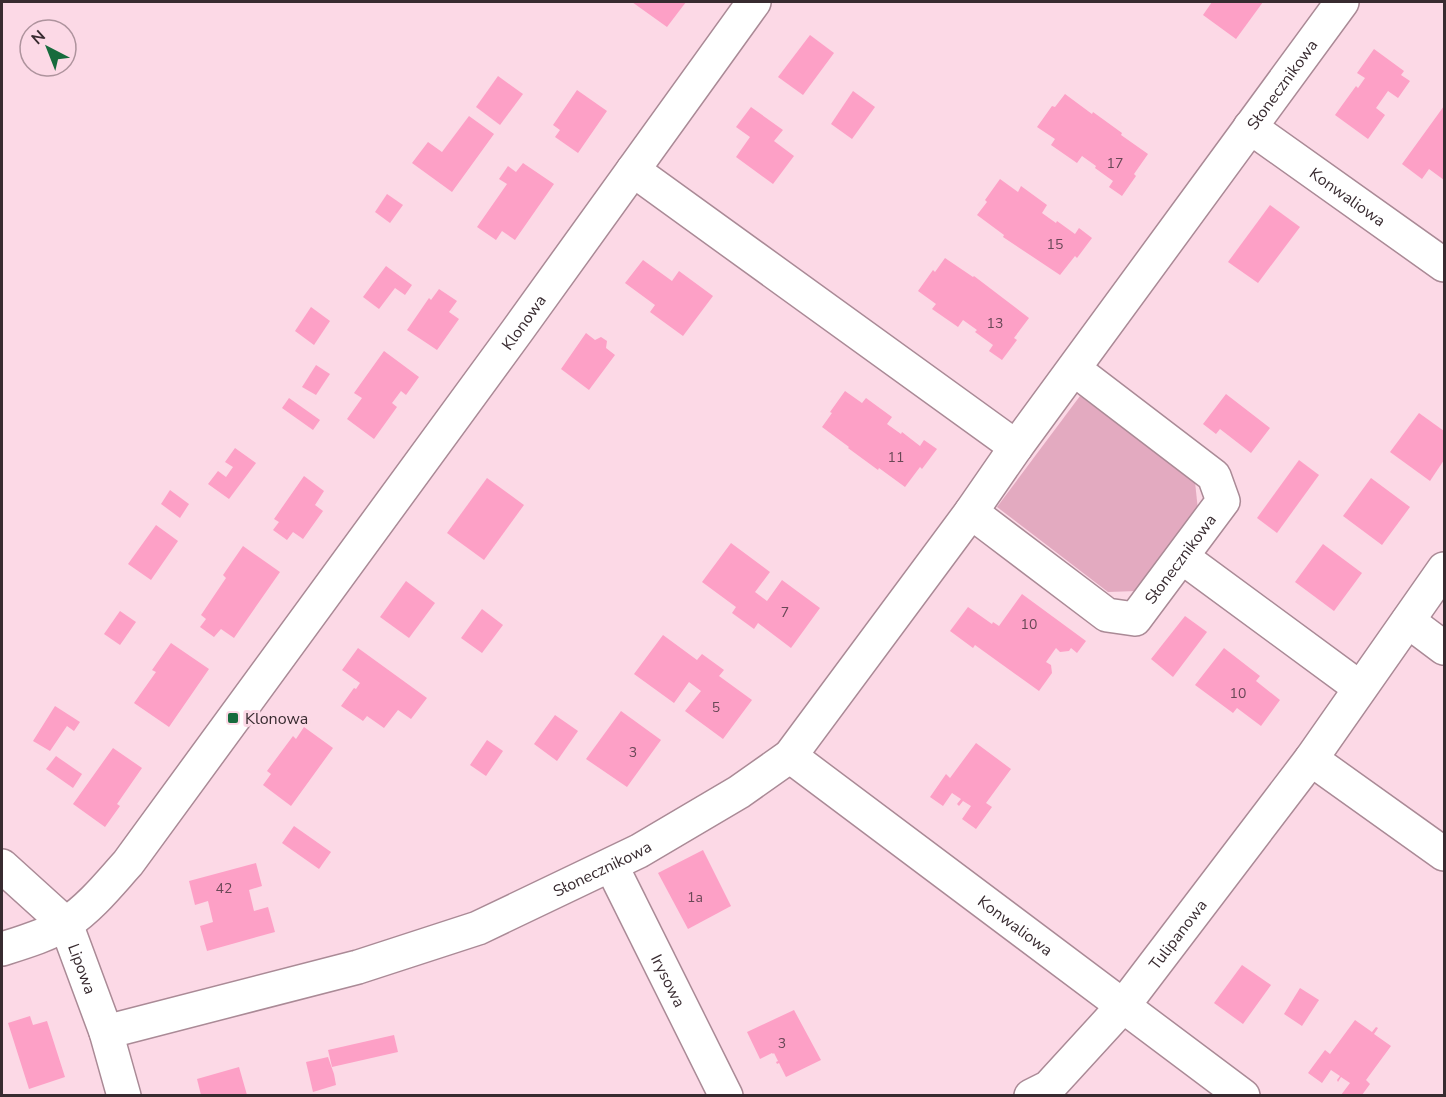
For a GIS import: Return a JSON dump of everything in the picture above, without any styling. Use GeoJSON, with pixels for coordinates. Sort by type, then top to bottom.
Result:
{"type":"FeatureCollection","features":[{"type":"Feature","properties":{"kind":"street","name":"Klonowa"},"geometry":{"type":"LineString","coordinates":[[2,949],[66,924],[95,900],[128,863],[754,2]]}},
{"type":"Feature","properties":{"kind":"street","name":"Słonecznikowa"},"geometry":{"type":"LineString","coordinates":[[106,1032],[358,967],[478,928],[639,851],[739,792],[790,756],[971,512],[1016,447],[1342,2]]}},
{"type":"Feature","properties":{"kind":"street","name":"Konwaliowa"},"geometry":{"type":"LineString","coordinates":[[1250,127],[1444,265]]}},
{"type":"Feature","properties":{"kind":"street"},"geometry":{"type":"LineString","coordinates":[[633,170],[1016,447]]}},
{"type":"Feature","properties":{"kind":"street","name":"Słonecznikowa"},"geometry":{"type":"LineString","coordinates":[[971,512],[1107,615],[1135,619],[1223,501],[1214,476],[1074,369]]}},
{"type":"Feature","properties":{"kind":"street"},"geometry":{"type":"LineString","coordinates":[[1182,557],[1360,688]]}},
{"type":"Feature","properties":{"kind":"street","name":"Tulipanowa"},"geometry":{"type":"LineString","coordinates":[[1031,1095],[1049,1087],[1123,1006],[1311,759],[1444,569]]}},
{"type":"Feature","properties":{"kind":"street"},"geometry":{"type":"LineString","coordinates":[[1408,621],[1444,648]]}},
{"type":"Feature","properties":{"kind":"street","name":"Konwaliowa"},"geometry":{"type":"LineString","coordinates":[[790,756],[1243,1095]]}},
{"type":"Feature","properties":{"kind":"street"},"geometry":{"type":"LineString","coordinates":[[1311,759],[1444,854]]}},
{"type":"Feature","properties":{"kind":"street","name":"Irysowa"},"geometry":{"type":"LineString","coordinates":[[611,865],[726,1095]]}},
{"type":"Feature","properties":{"kind":"street","name":"Lipowa"},"geometry":{"type":"LineString","coordinates":[[2,866],[66,924],[106,1032],[124,1095]]}},
{"type":"Feature","properties":{"kind":"shaded area"},"geometry":{"type":"Polygon","coordinates":[[[1080,396],[1195,482],[1198,510],[1137,591],[1108,592],[997,507],[1080,396]]]}},
{"type":"Feature","properties":{"kind":"building"},"geometry":{"type":"Polygon","coordinates":[[[632,2],[686,2],[667,27],[632,2]]]}},
{"type":"Feature","properties":{"kind":"building"},"geometry":{"type":"Polygon","coordinates":[[[1212,2],[1263,2],[1236,39],[1203,15],[1212,2]]]}},
{"type":"Feature","properties":{"kind":"building"},"geometry":{"type":"Polygon","coordinates":[[[810,35],[834,53],[803,95],[778,77],[810,35]]]}},
{"type":"Feature","properties":{"kind":"building"},"geometry":{"type":"Polygon","coordinates":[[[1374,49],[1404,71],[1401,75],[1410,81],[1398,98],[1388,91],[1376,108],[1385,115],[1368,139],[1335,115],[1356,86],[1358,88],[1365,78],[1357,73],[1374,49]]]}},
{"type":"Feature","properties":{"kind":"building"},"geometry":{"type":"Polygon","coordinates":[[[498,76],[523,94],[500,125],[476,107],[498,76]]]}},
{"type":"Feature","properties":{"kind":"building"},"geometry":{"type":"Polygon","coordinates":[[[577,90],[607,111],[578,153],[555,137],[560,130],[553,125],[577,90]]]}},
{"type":"Feature","properties":{"kind":"building"},"geometry":{"type":"Polygon","coordinates":[[[853,91],[875,107],[852,139],[831,124],[853,91]]]}},
{"type":"Feature","properties":{"kind":"building"},"geometry":{"type":"Polygon","coordinates":[[[1065,94],[1092,114],[1093,112],[1148,154],[1122,196],[1109,187],[1113,181],[1095,168],[1096,166],[1082,156],[1077,163],[1051,145],[1055,139],[1037,127],[1052,106],[1055,107],[1065,94]]]}},
{"type":"Feature","properties":{"kind":"building"},"geometry":{"type":"Polygon","coordinates":[[[1444,106],[1444,180],[1429,169],[1422,179],[1402,164],[1444,106]]]}},
{"type":"Feature","properties":{"kind":"building"},"geometry":{"type":"Polygon","coordinates":[[[751,107],[783,130],[774,141],[794,156],[773,184],[736,157],[750,137],[736,127],[751,107]]]}},
{"type":"Feature","properties":{"kind":"building"},"geometry":{"type":"Polygon","coordinates":[[[469,116],[494,134],[452,192],[412,163],[428,142],[442,152],[469,116]]]}},
{"type":"Feature","properties":{"kind":"building"},"geometry":{"type":"Polygon","coordinates":[[[523,163],[554,184],[515,240],[502,231],[496,240],[477,227],[507,184],[499,179],[508,166],[516,172],[523,163]]]}},
{"type":"Feature","properties":{"kind":"building"},"geometry":{"type":"Polygon","coordinates":[[[1000,179],[1018,192],[1021,186],[1047,205],[1042,213],[1056,223],[1057,221],[1075,234],[1079,228],[1092,238],[1060,275],[1003,237],[1004,235],[977,215],[1000,179]]]}},
{"type":"Feature","properties":{"kind":"building"},"geometry":{"type":"Polygon","coordinates":[[[387,194],[403,205],[390,223],[375,212],[387,194]]]}},
{"type":"Feature","properties":{"kind":"building"},"geometry":{"type":"Polygon","coordinates":[[[1270,205],[1300,227],[1258,283],[1228,262],[1270,205]]]}},
{"type":"Feature","properties":{"kind":"building"},"geometry":{"type":"Polygon","coordinates":[[[945,258],[974,276],[1029,318],[1014,338],[1017,340],[1002,360],[989,351],[993,345],[975,332],[977,330],[963,320],[958,327],[932,309],[936,304],[918,291],[945,258]]]}},
{"type":"Feature","properties":{"kind":"building"},"geometry":{"type":"Polygon","coordinates":[[[643,260],[672,281],[679,271],[713,296],[683,336],[650,312],[655,305],[625,283],[643,260]]]}},
{"type":"Feature","properties":{"kind":"building"},"geometry":{"type":"Polygon","coordinates":[[[386,266],[412,285],[405,295],[395,288],[379,309],[363,297],[386,266]]]}},
{"type":"Feature","properties":{"kind":"building"},"geometry":{"type":"Polygon","coordinates":[[[439,289],[457,301],[449,312],[459,319],[437,350],[407,330],[429,298],[431,300],[439,289]]]}},
{"type":"Feature","properties":{"kind":"building"},"geometry":{"type":"Polygon","coordinates":[[[311,307],[330,321],[314,345],[295,331],[311,307]]]}},
{"type":"Feature","properties":{"kind":"building"},"geometry":{"type":"Polygon","coordinates":[[[586,333],[595,340],[601,337],[607,341],[606,348],[615,355],[589,390],[561,369],[586,333]]]}},
{"type":"Feature","properties":{"kind":"building"},"geometry":{"type":"Polygon","coordinates":[[[384,351],[419,377],[406,395],[401,391],[392,403],[397,407],[374,439],[347,419],[362,398],[354,393],[384,351]]]}},
{"type":"Feature","properties":{"kind":"building"},"geometry":{"type":"Polygon","coordinates":[[[316,365],[330,374],[316,395],[302,387],[316,365]]]}},
{"type":"Feature","properties":{"kind":"building"},"geometry":{"type":"Polygon","coordinates":[[[845,391],[862,403],[866,398],[892,417],[887,424],[920,446],[924,440],[937,449],[905,487],[879,468],[878,470],[822,427],[845,391]]]}},
{"type":"Feature","properties":{"kind":"building"},"geometry":{"type":"Polygon","coordinates":[[[1226,394],[1270,428],[1251,453],[1220,429],[1216,434],[1203,424],[1226,394]]]}},
{"type":"Feature","properties":{"kind":"building"},"geometry":{"type":"Polygon","coordinates":[[[289,398],[320,420],[313,430],[282,408],[289,398]]]}},
{"type":"Feature","properties":{"kind":"building"},"geometry":{"type":"Polygon","coordinates":[[[1419,413],[1444,431],[1444,460],[1430,481],[1390,452],[1419,413]]]}},
{"type":"Feature","properties":{"kind":"building"},"geometry":{"type":"Polygon","coordinates":[[[235,448],[256,463],[229,499],[208,484],[218,471],[226,477],[233,467],[225,462],[235,448]]]}},
{"type":"Feature","properties":{"kind":"building"},"geometry":{"type":"Polygon","coordinates":[[[1299,460],[1319,475],[1277,533],[1257,518],[1299,460]]]}},
{"type":"Feature","properties":{"kind":"building"},"geometry":{"type":"Polygon","coordinates":[[[304,476],[324,491],[315,505],[323,511],[303,539],[293,532],[287,540],[273,530],[279,522],[274,519],[304,476]]]}},
{"type":"Feature","properties":{"kind":"building"},"geometry":{"type":"Polygon","coordinates":[[[487,478],[524,505],[484,560],[447,533],[487,478]]]}},
{"type":"Feature","properties":{"kind":"building"},"geometry":{"type":"Polygon","coordinates":[[[1371,478],[1410,507],[1382,545],[1343,516],[1371,478]]]}},
{"type":"Feature","properties":{"kind":"building"},"geometry":{"type":"Polygon","coordinates":[[[170,490],[189,504],[180,518],[161,504],[170,490]]]}},
{"type":"Feature","properties":{"kind":"building"},"geometry":{"type":"Polygon","coordinates":[[[156,525],[178,541],[151,580],[128,564],[156,525]]]}},
{"type":"Feature","properties":{"kind":"building"},"geometry":{"type":"Polygon","coordinates":[[[731,543],[770,572],[755,592],[767,601],[782,580],[820,608],[791,648],[758,623],[754,629],[732,613],[736,607],[702,582],[731,543]]]}},
{"type":"Feature","properties":{"kind":"building"},"geometry":{"type":"Polygon","coordinates":[[[1323,544],[1362,573],[1334,611],[1295,582],[1323,544]]]}},
{"type":"Feature","properties":{"kind":"building"},"geometry":{"type":"Polygon","coordinates":[[[243,546],[280,572],[234,638],[221,629],[214,637],[200,627],[206,619],[201,615],[226,578],[223,575],[243,546]]]}},
{"type":"Feature","properties":{"kind":"building"},"geometry":{"type":"Polygon","coordinates":[[[406,581],[435,603],[409,638],[380,617],[406,581]]]}},
{"type":"Feature","properties":{"kind":"building"},"geometry":{"type":"Polygon","coordinates":[[[1022,594],[1086,641],[1077,653],[1071,648],[1069,651],[1060,652],[1056,648],[1046,662],[1051,665],[1052,673],[1039,691],[975,645],[973,648],[950,631],[968,607],[992,624],[993,622],[999,626],[1022,594]]]}},
{"type":"Feature","properties":{"kind":"building"},"geometry":{"type":"Polygon","coordinates":[[[482,609],[503,625],[482,653],[461,638],[482,609]]]}},
{"type":"Feature","properties":{"kind":"building"},"geometry":{"type":"Polygon","coordinates":[[[120,611],[136,622],[120,645],[104,634],[120,611]]]}},
{"type":"Feature","properties":{"kind":"building"},"geometry":{"type":"Polygon","coordinates":[[[1185,616],[1207,632],[1173,677],[1151,659],[1185,616]]]}},
{"type":"Feature","properties":{"kind":"building"},"geometry":{"type":"Polygon","coordinates":[[[663,635],[697,660],[702,654],[724,670],[719,676],[752,700],[723,739],[685,711],[701,691],[689,682],[674,703],[634,674],[663,635]]]}},
{"type":"Feature","properties":{"kind":"building"},"geometry":{"type":"Polygon","coordinates":[[[171,643],[209,669],[169,727],[134,703],[156,672],[152,670],[171,643]]]}},
{"type":"Feature","properties":{"kind":"building"},"geometry":{"type":"Polygon","coordinates":[[[358,648],[427,698],[411,719],[398,710],[384,728],[367,716],[363,721],[341,706],[360,683],[342,670],[358,648]]]}},
{"type":"Feature","properties":{"kind":"building"},"geometry":{"type":"Polygon","coordinates":[[[1224,648],[1260,676],[1256,681],[1280,700],[1261,726],[1237,708],[1233,713],[1195,685],[1224,648]]]}},
{"type":"Feature","properties":{"kind":"building"},"geometry":{"type":"Polygon","coordinates":[[[55,706],[80,722],[74,731],[67,726],[50,751],[33,741],[55,706]]]}},
{"type":"Feature","properties":{"kind":"building"},"geometry":{"type":"Polygon","coordinates":[[[621,711],[661,740],[627,787],[586,759],[621,711]]]}},
{"type":"Feature","properties":{"kind":"building"},"geometry":{"type":"Polygon","coordinates":[[[555,715],[578,731],[557,761],[534,744],[555,715]]]}},
{"type":"Feature","properties":{"kind":"building"},"geometry":{"type":"Polygon","coordinates":[[[304,727],[333,748],[291,806],[263,785],[271,774],[267,771],[293,736],[296,739],[304,727]]]}},
{"type":"Feature","properties":{"kind":"building"},"geometry":{"type":"Polygon","coordinates":[[[487,740],[503,751],[486,776],[470,765],[487,740]]]}},
{"type":"Feature","properties":{"kind":"building"},"geometry":{"type":"Polygon","coordinates":[[[976,743],[1011,769],[986,803],[992,807],[976,829],[962,819],[971,806],[963,801],[959,806],[957,804],[961,799],[952,793],[943,806],[930,797],[946,774],[950,778],[976,743]]]}},
{"type":"Feature","properties":{"kind":"building"},"geometry":{"type":"Polygon","coordinates":[[[113,748],[142,768],[117,804],[120,806],[105,827],[73,804],[113,748]]]}},
{"type":"Feature","properties":{"kind":"building"},"geometry":{"type":"Polygon","coordinates":[[[56,756],[82,774],[73,788],[46,769],[56,756]]]}},
{"type":"Feature","properties":{"kind":"building"},"geometry":{"type":"Polygon","coordinates":[[[294,826],[331,852],[319,869],[282,843],[294,826]]]}},
{"type":"Feature","properties":{"kind":"building"},"geometry":{"type":"Polygon","coordinates":[[[703,850],[731,906],[688,929],[658,873],[703,850]]]}},
{"type":"Feature","properties":{"kind":"building"},"geometry":{"type":"Polygon","coordinates":[[[256,863],[262,886],[249,890],[254,911],[268,907],[275,932],[207,951],[200,926],[213,922],[208,901],[195,905],[189,881],[256,863]]]}},
{"type":"Feature","properties":{"kind":"building"},"geometry":{"type":"Polygon","coordinates":[[[1242,965],[1271,985],[1243,1024],[1214,1003],[1242,965]]]}},
{"type":"Feature","properties":{"kind":"building"},"geometry":{"type":"Polygon","coordinates":[[[1300,988],[1319,1000],[1302,1026],[1284,1014],[1300,988]]]}},
{"type":"Feature","properties":{"kind":"building"},"geometry":{"type":"Polygon","coordinates":[[[794,1010],[821,1060],[786,1077],[779,1063],[776,1062],[778,1061],[774,1053],[760,1059],[747,1032],[794,1010]]]}},
{"type":"Feature","properties":{"kind":"building"},"geometry":{"type":"Polygon","coordinates":[[[30,1016],[33,1025],[47,1021],[65,1077],[29,1089],[8,1023],[30,1016]]]}},
{"type":"Feature","properties":{"kind":"building"},"geometry":{"type":"Polygon","coordinates":[[[1355,1020],[1372,1032],[1376,1027],[1378,1028],[1374,1034],[1391,1046],[1366,1080],[1370,1084],[1362,1095],[1341,1095],[1350,1083],[1341,1077],[1338,1082],[1340,1076],[1331,1070],[1322,1083],[1308,1073],[1325,1050],[1330,1054],[1355,1020]]]}},
{"type":"Feature","properties":{"kind":"building"},"geometry":{"type":"Polygon","coordinates":[[[394,1035],[398,1052],[332,1067],[328,1050],[394,1035]]]}},
{"type":"Feature","properties":{"kind":"building"},"geometry":{"type":"Polygon","coordinates":[[[328,1057],[336,1085],[313,1092],[306,1062],[328,1057]]]}},
{"type":"Feature","properties":{"kind":"building"},"geometry":{"type":"Polygon","coordinates":[[[239,1067],[247,1095],[201,1095],[197,1079],[239,1067]]]}},
{"type":"Feature","properties":{"kind":"place","name":"Klonowa"},"geometry":{"type":"Point","coordinates":[233,718]}}]}
